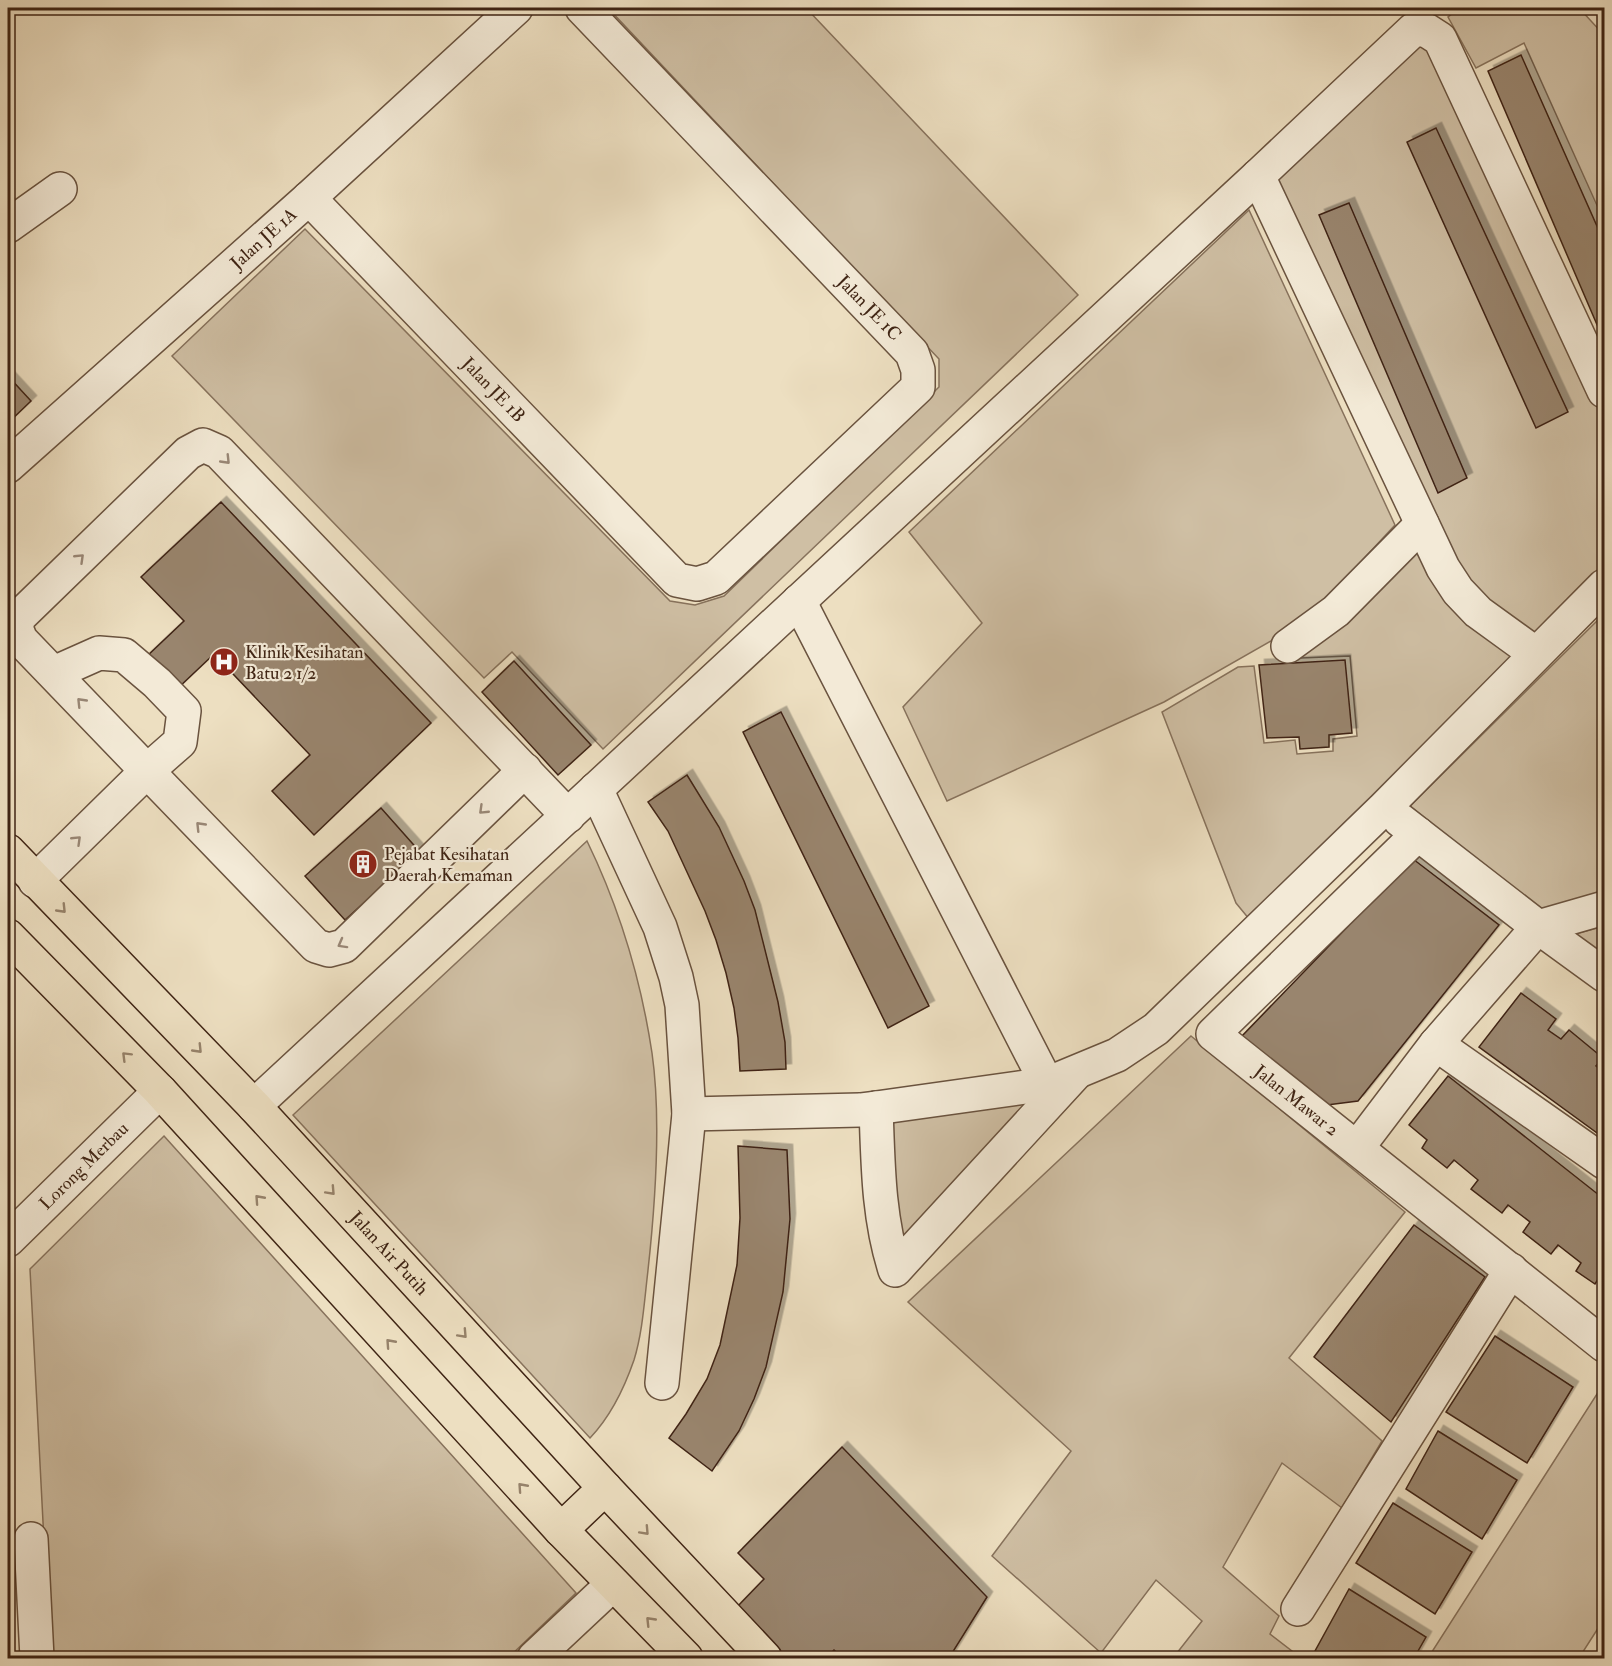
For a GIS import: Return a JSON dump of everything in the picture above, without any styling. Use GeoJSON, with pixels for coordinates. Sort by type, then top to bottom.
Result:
{"type":"FeatureCollection","features":[{"type":"Feature","properties":{"kind":"main road","name":"Jalan Air Putih"},"geometry":{"type":"LineString","coordinates":[[8,851],[254,1106],[765,1659]]}},
{"type":"Feature","properties":{"kind":"main road"},"geometry":{"type":"LineString","coordinates":[[8,936],[160,1091],[561,1530],[686,1659]]}},
{"type":"Feature","properties":{"kind":"main road"},"geometry":{"type":"LineString","coordinates":[[561,1530],[605,1488]]}},
{"type":"Feature","properties":{"kind":"street","name":"Jalan JE 1A"},"geometry":{"type":"LineString","coordinates":[[8,466],[309,198],[516,8]]}},
{"type":"Feature","properties":{"kind":"street","name":"Jalan JE 1C"},"geometry":{"type":"LineString","coordinates":[[582,8],[912,353],[918,370],[918,387],[716,578],[697,584],[677,580]]}},
{"type":"Feature","properties":{"kind":"street"},"geometry":{"type":"LineString","coordinates":[[254,1106],[1413,30],[1426,30],[1440,39],[1605,391]]}},
{"type":"Feature","properties":{"kind":"street"},"geometry":{"type":"LineString","coordinates":[[1258,176],[1443,568],[1458,591],[1478,612],[1536,654]]}},
{"type":"Feature","properties":{"kind":"street"},"geometry":{"type":"LineString","coordinates":[[8,226],[60,189]]}},
{"type":"Feature","properties":{"kind":"street","name":"Jalan JE 1B"},"geometry":{"type":"LineString","coordinates":[[309,198],[677,580]]}},
{"type":"Feature","properties":{"kind":"street"},"geometry":{"type":"LineString","coordinates":[[525,770],[344,946],[329,950],[316,946],[21,640],[16,628],[19,617],[188,453],[203,445],[219,452],[525,770],[568,816]]}},
{"type":"Feature","properties":{"kind":"street"},"geometry":{"type":"LineString","coordinates":[[1288,646],[1336,611],[1422,524]]}},
{"type":"Feature","properties":{"kind":"street"},"geometry":{"type":"LineString","coordinates":[[689,1114],[876,1108],[1047,1084],[1117,1055],[1156,1029],[1384,808],[1605,586]]}},
{"type":"Feature","properties":{"kind":"street"},"geometry":{"type":"LineString","coordinates":[[799,601],[1047,1084]]}},
{"type":"Feature","properties":{"kind":"street"},"geometry":{"type":"LineString","coordinates":[[35,881],[147,771],[180,742],[184,711],[157,683],[124,655],[99,653],[54,673]]}},
{"type":"Feature","properties":{"kind":"street"},"geometry":{"type":"LineString","coordinates":[[596,789],[660,927],[676,977],[682,1005],[689,1114],[662,1383]]}},
{"type":"Feature","properties":{"kind":"street"},"geometry":{"type":"LineString","coordinates":[[1384,808],[1538,927],[1605,975]]}},
{"type":"Feature","properties":{"kind":"street","name":"Jalan Mawar 2"},"geometry":{"type":"LineString","coordinates":[[1418,834],[1213,1034],[1605,1345]]}},
{"type":"Feature","properties":{"kind":"street"},"geometry":{"type":"LineString","coordinates":[[1357,1148],[1436,1044],[1538,927],[1605,908]]}},
{"type":"Feature","properties":{"kind":"street"},"geometry":{"type":"LineString","coordinates":[[1436,1044],[1605,1162]]}},
{"type":"Feature","properties":{"kind":"street"},"geometry":{"type":"LineString","coordinates":[[876,1108],[880,1201],[887,1246],[895,1270],[1078,1071]]}},
{"type":"Feature","properties":{"kind":"street","name":"Lorong Merbau"},"geometry":{"type":"LineString","coordinates":[[8,1240],[160,1091]]}},
{"type":"Feature","properties":{"kind":"street"},"geometry":{"type":"LineString","coordinates":[[1298,1609],[1510,1270]]}},
{"type":"Feature","properties":{"kind":"street"},"geometry":{"type":"LineString","coordinates":[[31,1539],[38,1659]]}},
{"type":"Feature","properties":{"kind":"street"},"geometry":{"type":"LineString","coordinates":[[534,1659],[613,1584]]}},
{"type":"Feature","properties":{"kind":"shaded area"},"geometry":{"type":"Polygon","coordinates":[[[608,8],[806,8],[1078,295],[603,749],[512,652],[484,678],[172,356],[305,229],[670,601],[695,605],[724,596],[939,387],[939,359],[608,8]]]}},
{"type":"Feature","properties":{"kind":"shaded area"},"geometry":{"type":"Polygon","coordinates":[[[1460,8],[1579,8],[1604,35],[1604,221],[1524,43],[1476,68],[1448,17],[1460,8]]]}},
{"type":"Feature","properties":{"kind":"shaded area"},"geometry":{"type":"Polygon","coordinates":[[[1414,40],[1435,48],[1604,409],[1604,574],[1533,642],[1463,584],[1271,177],[1414,40]]]}},
{"type":"Feature","properties":{"kind":"shaded area"},"geometry":{"type":"Polygon","coordinates":[[[1249,210],[1395,525],[1332,593],[1276,638],[1164,702],[947,801],[903,707],[982,623],[909,532],[1249,210]]]}},
{"type":"Feature","properties":{"kind":"shaded area"},"geometry":{"type":"Polygon","coordinates":[[[1418,539],[1524,655],[1254,925],[1236,903],[1162,712],[1238,667],[1254,666],[1264,743],[1295,740],[1297,754],[1333,751],[1333,739],[1357,736],[1350,656],[1301,658],[1300,651],[1418,539]]]}},
{"type":"Feature","properties":{"kind":"shaded area"},"geometry":{"type":"Polygon","coordinates":[[[1604,614],[1604,891],[1539,911],[1410,806],[1604,614]]]}},
{"type":"Feature","properties":{"kind":"shaded area"},"geometry":{"type":"Polygon","coordinates":[[[587,841],[619,918],[635,971],[652,1053],[657,1108],[653,1224],[639,1340],[634,1360],[621,1392],[611,1411],[590,1438],[293,1115],[587,841]]]}},
{"type":"Feature","properties":{"kind":"shaded area"},"geometry":{"type":"Polygon","coordinates":[[[1604,926],[1604,955],[1575,934],[1604,926]]]}},
{"type":"Feature","properties":{"kind":"shaded area"},"geometry":{"type":"Polygon","coordinates":[[[1191,1036],[1405,1212],[1289,1358],[1382,1441],[1342,1508],[1282,1463],[1223,1567],[1279,1616],[1270,1634],[1301,1658],[1173,1658],[1202,1621],[1156,1580],[1101,1653],[992,1556],[1071,1451],[908,1302],[1191,1036]]]}},
{"type":"Feature","properties":{"kind":"shaded area"},"geometry":{"type":"Polygon","coordinates":[[[1035,1099],[901,1246],[891,1120],[1035,1099]]]}},
{"type":"Feature","properties":{"kind":"shaded area"},"geometry":{"type":"Polygon","coordinates":[[[164,1136],[576,1593],[508,1658],[50,1658],[30,1269],[164,1136]]]}},
{"type":"Feature","properties":{"kind":"shaded area"},"geometry":{"type":"Polygon","coordinates":[[[1604,1383],[1604,1619],[1579,1658],[1428,1658],[1604,1383]]]}},
{"type":"Feature","properties":{"kind":"building"},"geometry":{"type":"Polygon","coordinates":[[[1521,55],[1604,242],[1604,341],[1488,71],[1521,55]]]}},
{"type":"Feature","properties":{"kind":"building"},"geometry":{"type":"Polygon","coordinates":[[[1436,128],[1568,412],[1536,428],[1407,142],[1436,128]]]}},
{"type":"Feature","properties":{"kind":"building"},"geometry":{"type":"Polygon","coordinates":[[[1349,203],[1467,478],[1438,493],[1319,215],[1349,203]]]}},
{"type":"Feature","properties":{"kind":"building"},"geometry":{"type":"Polygon","coordinates":[[[8,376],[31,401],[8,423],[8,376]]]}},
{"type":"Feature","properties":{"kind":"building"},"geometry":{"type":"Polygon","coordinates":[[[221,502],[431,723],[314,835],[272,791],[310,755],[214,654],[176,690],[145,658],[184,621],[141,577],[221,502]]]}},
{"type":"Feature","properties":{"kind":"building"},"geometry":{"type":"Polygon","coordinates":[[[1345,660],[1352,733],[1329,735],[1329,747],[1300,749],[1299,737],[1267,738],[1259,665],[1345,660]]]}},
{"type":"Feature","properties":{"kind":"building"},"geometry":{"type":"Polygon","coordinates":[[[514,661],[591,745],[558,775],[482,692],[514,661]]]}},
{"type":"Feature","properties":{"kind":"building"},"geometry":{"type":"Polygon","coordinates":[[[781,712],[929,1006],[888,1028],[743,732],[781,712]]]}},
{"type":"Feature","properties":{"kind":"building"},"geometry":{"type":"Polygon","coordinates":[[[687,775],[719,827],[755,910],[778,1002],[785,1042],[786,1069],[740,1071],[734,1008],[716,940],[668,831],[648,802],[687,775]]]}},
{"type":"Feature","properties":{"kind":"building","name":"Pejabat Kesihatan Daerah Kemaman"},"geometry":{"type":"Polygon","coordinates":[[[381,808],[420,852],[345,920],[305,876],[381,808]]]}},
{"type":"Feature","properties":{"kind":"building"},"geometry":{"type":"Polygon","coordinates":[[[1413,859],[1499,925],[1358,1101],[1327,1105],[1242,1036],[1413,859]]]}},
{"type":"Feature","properties":{"kind":"building"},"geometry":{"type":"Polygon","coordinates":[[[1521,993],[1556,1019],[1548,1030],[1561,1039],[1569,1030],[1603,1058],[1596,1066],[1604,1073],[1604,1138],[1479,1047],[1521,993]]]}},
{"type":"Feature","properties":{"kind":"building"},"geometry":{"type":"Polygon","coordinates":[[[1448,1076],[1604,1199],[1604,1270],[1595,1284],[1576,1271],[1581,1263],[1558,1245],[1551,1254],[1523,1232],[1530,1222],[1508,1205],[1502,1213],[1471,1189],[1478,1180],[1454,1160],[1447,1168],[1422,1148],[1427,1140],[1409,1125],[1448,1076]]]}},
{"type":"Feature","properties":{"kind":"building"},"geometry":{"type":"Polygon","coordinates":[[[738,1146],[787,1150],[790,1219],[783,1292],[766,1367],[739,1431],[712,1471],[669,1438],[707,1379],[720,1345],[737,1265],[740,1218],[738,1146]]]}},
{"type":"Feature","properties":{"kind":"building"},"geometry":{"type":"Polygon","coordinates":[[[1414,1225],[1485,1277],[1391,1422],[1314,1357],[1414,1225]]]}},
{"type":"Feature","properties":{"kind":"building"},"geometry":{"type":"Polygon","coordinates":[[[1495,1336],[1573,1387],[1527,1463],[1446,1412],[1495,1336]]]}},
{"type":"Feature","properties":{"kind":"building"},"geometry":{"type":"Polygon","coordinates":[[[1438,1431],[1517,1480],[1482,1539],[1406,1489],[1438,1431]]]}},
{"type":"Feature","properties":{"kind":"building"},"geometry":{"type":"Polygon","coordinates":[[[842,1447],[987,1597],[949,1658],[843,1658],[834,1650],[826,1658],[787,1658],[736,1608],[764,1579],[738,1553],[842,1447]]]}},
{"type":"Feature","properties":{"kind":"building"},"geometry":{"type":"Polygon","coordinates":[[[1393,1503],[1472,1552],[1435,1614],[1356,1563],[1393,1503]]]}},
{"type":"Feature","properties":{"kind":"building"},"geometry":{"type":"Polygon","coordinates":[[[1349,1589],[1426,1637],[1414,1658],[1327,1658],[1315,1651],[1349,1589]]]}},
{"type":"Feature","properties":{"kind":"place","name":"Klinik Kesihatan Batu 2 1/2"},"geometry":{"type":"Point","coordinates":[224,662]}},
{"type":"Feature","properties":{"kind":"place","name":"Pejabat Kesihatan Daerah Kemaman"},"geometry":{"type":"Point","coordinates":[363,864]}}]}
